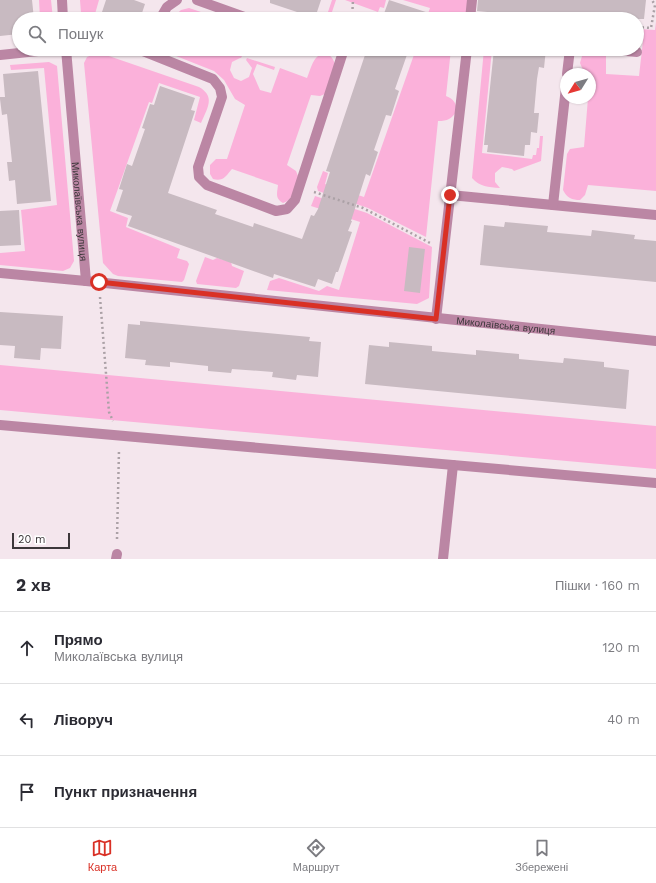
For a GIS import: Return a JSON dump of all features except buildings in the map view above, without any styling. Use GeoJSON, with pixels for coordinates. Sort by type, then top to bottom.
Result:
{"type":"FeatureCollection","features":[{"type":"Feature","properties":{"kind":"street"},"geometry":{"type":"LineString","coordinates":[[62,0],[63,12]]}},
{"type":"Feature","properties":{"kind":"street"},"geometry":{"type":"LineString","coordinates":[[164,12],[167,7],[177,0]]}},
{"type":"Feature","properties":{"kind":"street"},"geometry":{"type":"LineString","coordinates":[[197,0],[230,12]]}},
{"type":"Feature","properties":{"kind":"street"},"geometry":{"type":"LineString","coordinates":[[471,12],[472,0]]}},
{"type":"Feature","properties":{"kind":"street"},"geometry":{"type":"LineString","coordinates":[[0,55],[12,54]]}},
{"type":"Feature","properties":{"kind":"street","name":"Миколаївська вулиця"},"geometry":{"type":"LineString","coordinates":[[67,56],[86,281],[656,341]]}},
{"type":"Feature","properties":{"kind":"street"},"geometry":{"type":"LineString","coordinates":[[159,56],[213,79],[220,88],[222,97],[198,167],[199,178],[206,185],[276,211],[287,209],[295,200],[338,56]]}},
{"type":"Feature","properties":{"kind":"street"},"geometry":{"type":"LineString","coordinates":[[436,319],[466,56]]}},
{"type":"Feature","properties":{"kind":"street"},"geometry":{"type":"LineString","coordinates":[[568,68],[569,56]]}},
{"type":"Feature","properties":{"kind":"street"},"geometry":{"type":"LineString","coordinates":[[553,205],[564,104]]}},
{"type":"Feature","properties":{"kind":"street"},"geometry":{"type":"LineString","coordinates":[[450,195],[656,215]]}},
{"type":"Feature","properties":{"kind":"street"},"geometry":{"type":"LineString","coordinates":[[0,273],[86,281]]}},
{"type":"Feature","properties":{"kind":"street"},"geometry":{"type":"LineString","coordinates":[[0,425],[656,483]]}},
{"type":"Feature","properties":{"kind":"street"},"geometry":{"type":"LineString","coordinates":[[443,559],[453,465]]}},
{"type":"Feature","properties":{"kind":"path"},"geometry":{"type":"LineString","coordinates":[[352,12],[353,0]]}},
{"type":"Feature","properties":{"kind":"path"},"geometry":{"type":"LineString","coordinates":[[644,28],[651,28],[654,5],[652,0]]}},
{"type":"Feature","properties":{"kind":"path"},"geometry":{"type":"LineString","coordinates":[[300,187],[363,208],[444,250]]}},
{"type":"Feature","properties":{"kind":"path"},"geometry":{"type":"LineString","coordinates":[[99,282],[109,412],[119,435],[117,557]]}},
{"type":"Feature","properties":{"kind":"shaded area"},"geometry":{"type":"Polygon","coordinates":[[[39,0],[51,0],[52,12],[40,12],[39,0]]]}},
{"type":"Feature","properties":{"kind":"shaded area"},"geometry":{"type":"Polygon","coordinates":[[[80,0],[99,0],[96,12],[81,12],[80,0]]]}},
{"type":"Feature","properties":{"kind":"shaded area"},"geometry":{"type":"Polygon","coordinates":[[[332,0],[336,0],[332,12],[328,12],[332,0]]]}},
{"type":"Feature","properties":{"kind":"shaded area"},"geometry":{"type":"Polygon","coordinates":[[[345,0],[386,0],[384,8],[380,7],[378,12],[345,0]]]}},
{"type":"Feature","properties":{"kind":"shaded area"},"geometry":{"type":"Polygon","coordinates":[[[403,0],[468,0],[466,12],[429,12],[430,8],[403,0]]]}},
{"type":"Feature","properties":{"kind":"shaded area"},"geometry":{"type":"Polygon","coordinates":[[[489,0],[502,0],[501,12],[488,12],[489,0]]]}},
{"type":"Feature","properties":{"kind":"shaded area"},"geometry":{"type":"Polygon","coordinates":[[[189,8],[201,12],[179,12],[189,8]]]}},
{"type":"Feature","properties":{"kind":"shaded area"},"geometry":{"type":"Polygon","coordinates":[[[656,22],[656,191],[588,185],[585,195],[580,200],[570,198],[563,190],[567,154],[570,149],[584,147],[588,104],[596,104],[596,68],[582,68],[580,63],[582,56],[606,56],[606,74],[639,76],[641,56],[644,56],[644,29],[655,30],[656,22]]]}},
{"type":"Feature","properties":{"kind":"shaded area"},"geometry":{"type":"Polygon","coordinates":[[[109,56],[199,87],[204,91],[209,99],[209,103],[201,123],[194,120],[200,97],[159,83],[152,103],[149,102],[110,211],[128,218],[126,227],[180,249],[177,258],[187,261],[189,264],[182,282],[118,276],[113,274],[103,263],[84,63],[87,57],[109,56]]]}},
{"type":"Feature","properties":{"kind":"shaded area"},"geometry":{"type":"Polygon","coordinates":[[[176,56],[242,56],[241,58],[232,62],[230,70],[234,78],[241,81],[249,77],[252,68],[246,60],[247,58],[275,67],[274,70],[257,64],[253,74],[260,90],[271,93],[280,68],[307,78],[313,63],[318,56],[330,56],[334,61],[335,68],[325,94],[320,96],[311,95],[287,165],[296,171],[298,176],[294,192],[287,201],[283,203],[280,201],[277,193],[278,185],[232,169],[226,176],[219,180],[213,179],[210,174],[210,165],[216,159],[227,159],[245,105],[235,99],[224,80],[214,71],[176,56]]]}},
{"type":"Feature","properties":{"kind":"shaded area"},"geometry":{"type":"Polygon","coordinates":[[[414,56],[450,56],[446,96],[451,98],[454,102],[457,111],[449,119],[438,121],[426,237],[368,208],[318,191],[317,187],[323,171],[328,173],[325,184],[364,197],[414,56]]]}},
{"type":"Feature","properties":{"kind":"shaded area"},"geometry":{"type":"Polygon","coordinates":[[[483,56],[491,56],[482,153],[532,159],[533,155],[536,155],[537,148],[539,148],[540,136],[543,136],[541,161],[514,171],[512,169],[502,167],[495,173],[495,182],[500,188],[481,185],[472,178],[483,56]]]}},
{"type":"Feature","properties":{"kind":"shaded area"},"geometry":{"type":"Polygon","coordinates":[[[49,62],[57,66],[74,261],[70,268],[63,271],[0,265],[0,253],[25,251],[21,210],[57,205],[44,68],[11,70],[10,65],[49,62]]]}},
{"type":"Feature","properties":{"kind":"shaded area"},"geometry":{"type":"Polygon","coordinates":[[[315,196],[367,213],[432,247],[429,298],[417,304],[267,290],[270,281],[279,278],[319,291],[327,286],[339,290],[360,222],[311,206],[315,196]]]}},
{"type":"Feature","properties":{"kind":"shaded area"},"geometry":{"type":"Polygon","coordinates":[[[205,257],[213,260],[217,258],[231,262],[232,266],[244,271],[239,286],[236,288],[197,284],[196,281],[205,257]]]}},
{"type":"Feature","properties":{"kind":"shaded area"},"geometry":{"type":"Polygon","coordinates":[[[0,365],[656,426],[656,469],[0,410],[0,365]]]}},
{"type":"Feature","properties":{"kind":"route"},"geometry":{"type":"LineString","coordinates":[[99,282],[436,319],[450,195]]}}]}
